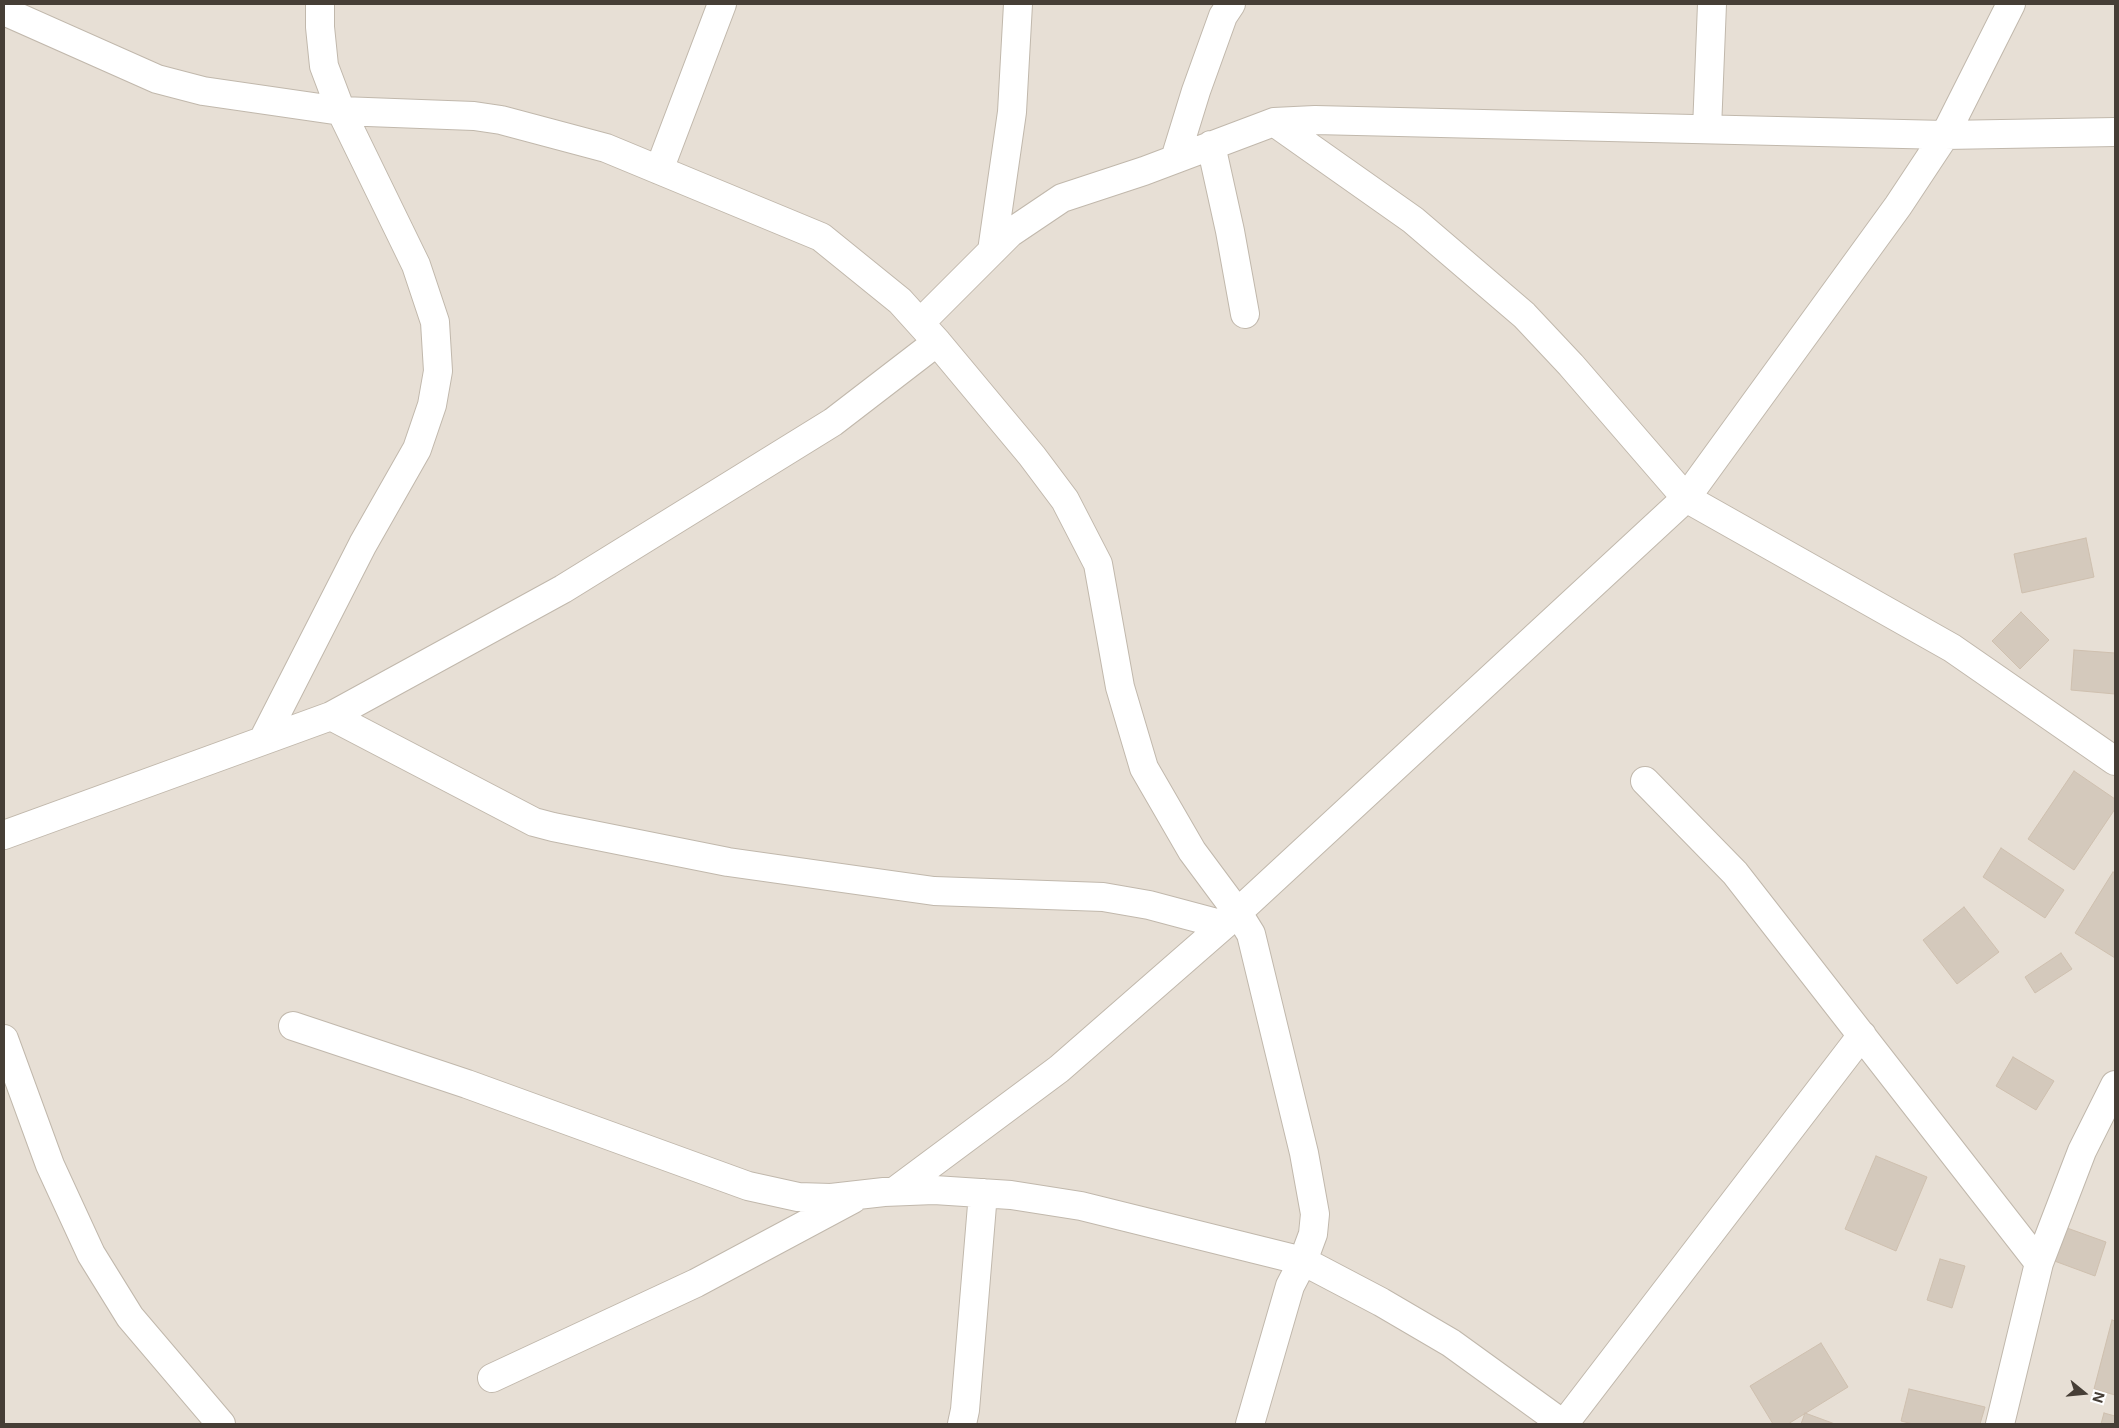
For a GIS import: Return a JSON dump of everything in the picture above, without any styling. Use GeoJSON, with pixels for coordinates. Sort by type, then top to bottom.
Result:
{"type":"FeatureCollection","features":[{"type":"Feature","properties":{"kind":"street"},"geometry":{"type":"LineString","coordinates":[[263,740],[363,544],[418,449],[432,405],[438,371],[435,322],[416,265],[341,111],[324,66],[320,4]]}},
{"type":"Feature","properties":{"kind":"street"},"geometry":{"type":"LineString","coordinates":[[660,170],[722,4]]}},
{"type":"Feature","properties":{"kind":"street"},"geometry":{"type":"LineString","coordinates":[[992,251],[1012,112],[1018,4]]}},
{"type":"Feature","properties":{"kind":"street"},"geometry":{"type":"LineString","coordinates":[[1175,159],[1196,91],[1224,16],[1231,4]]}},
{"type":"Feature","properties":{"kind":"street"},"geometry":{"type":"LineString","coordinates":[[1708,129],[1712,4]]}},
{"type":"Feature","properties":{"kind":"street"},"geometry":{"type":"LineString","coordinates":[[895,1191],[1059,1069],[1231,919],[1686,498],[1898,206],[1945,135],[2011,4]]}},
{"type":"Feature","properties":{"kind":"street"},"geometry":{"type":"LineString","coordinates":[[4,11],[157,79],[203,91],[341,111],[474,116],[501,120],[606,148],[821,237],[900,301],[996,412],[1065,500],[1098,564],[1120,687],[1144,768],[1231,919],[1250,934],[1307,1170],[1315,1214],[1313,1234],[1303,1261],[1290,1286],[1250,1424]]}},
{"type":"Feature","properties":{"kind":"street"},"geometry":{"type":"LineString","coordinates":[[4,835],[331,716],[563,589],[833,422],[928,333],[992,251],[1010,233],[1062,198],[1274,122],[1314,120],[1945,135],[2115,132]]}},
{"type":"Feature","properties":{"kind":"street"},"geometry":{"type":"LineString","coordinates":[[1274,122],[1413,220],[1524,315],[1686,498],[1952,648],[2115,760]]}},
{"type":"Feature","properties":{"kind":"street"},"geometry":{"type":"LineString","coordinates":[[1211,146],[1246,314]]}},
{"type":"Feature","properties":{"kind":"street"},"geometry":{"type":"LineString","coordinates":[[331,716],[534,822],[553,828],[728,862],[934,891],[1104,897],[1231,919]]}},
{"type":"Feature","properties":{"kind":"street"},"geometry":{"type":"LineString","coordinates":[[1645,781],[1735,873],[2039,1263]]}},
{"type":"Feature","properties":{"kind":"street"},"geometry":{"type":"LineString","coordinates":[[293,1026],[467,1084],[748,1186],[798,1197],[831,1198],[895,1191],[934,1190],[1011,1195],[1081,1206],[1303,1261],[1382,1302],[1451,1342],[1564,1424],[1862,1035]]}},
{"type":"Feature","properties":{"kind":"street"},"geometry":{"type":"LineString","coordinates":[[4,1039],[50,1164],[91,1254],[130,1317],[221,1424]]}},
{"type":"Feature","properties":{"kind":"street"},"geometry":{"type":"LineString","coordinates":[[2000,1424],[2039,1263],[2082,1151],[2115,1085]]}},
{"type":"Feature","properties":{"kind":"street"},"geometry":{"type":"LineString","coordinates":[[962,1424],[965,1410],[983,1193]]}},
{"type":"Feature","properties":{"kind":"street"},"geometry":{"type":"LineString","coordinates":[[492,1378],[696,1283],[861,1194]]}},
{"type":"Feature","properties":{"kind":"shaded area"},"geometry":{"type":"Polygon","coordinates":[[[4,4],[2115,4],[2115,1424],[4,1424],[4,4]]]}},
{"type":"Feature","properties":{"kind":"building"},"geometry":{"type":"Polygon","coordinates":[[[2086,538],[2094,577],[2022,593],[2014,554],[2086,538]]]}},
{"type":"Feature","properties":{"kind":"building"},"geometry":{"type":"Polygon","coordinates":[[[2021,612],[2049,640],[2020,669],[1992,641],[2021,612]]]}},
{"type":"Feature","properties":{"kind":"building"},"geometry":{"type":"Polygon","coordinates":[[[2074,650],[2115,653],[2115,694],[2071,690],[2074,650]]]}},
{"type":"Feature","properties":{"kind":"building"},"geometry":{"type":"Polygon","coordinates":[[[2074,771],[2115,799],[2115,809],[2074,870],[2028,839],[2074,771]]]}},
{"type":"Feature","properties":{"kind":"building"},"geometry":{"type":"Polygon","coordinates":[[[2001,848],[2064,890],[2045,918],[1983,877],[2001,848]]]}},
{"type":"Feature","properties":{"kind":"building"},"geometry":{"type":"Polygon","coordinates":[[[2113,872],[2115,873],[2115,958],[2075,933],[2113,872]]]}},
{"type":"Feature","properties":{"kind":"building"},"geometry":{"type":"Polygon","coordinates":[[[1964,907],[1999,952],[1957,984],[1923,940],[1964,907]]]}},
{"type":"Feature","properties":{"kind":"building"},"geometry":{"type":"Polygon","coordinates":[[[2061,953],[2072,969],[2035,993],[2025,977],[2061,953]]]}},
{"type":"Feature","properties":{"kind":"building"},"geometry":{"type":"Polygon","coordinates":[[[2013,1057],[2054,1081],[2036,1110],[1996,1086],[2013,1057]]]}},
{"type":"Feature","properties":{"kind":"building"},"geometry":{"type":"Polygon","coordinates":[[[1876,1156],[1927,1177],[1896,1251],[1845,1229],[1876,1156]]]}},
{"type":"Feature","properties":{"kind":"building"},"geometry":{"type":"Polygon","coordinates":[[[2053,1223],[2106,1242],[2095,1276],[2041,1256],[2053,1223]]]}},
{"type":"Feature","properties":{"kind":"building"},"geometry":{"type":"Polygon","coordinates":[[[1940,1259],[1965,1266],[1952,1308],[1927,1300],[1940,1259]]]}},
{"type":"Feature","properties":{"kind":"building"},"geometry":{"type":"Polygon","coordinates":[[[2112,1320],[2115,1321],[2115,1395],[2094,1389],[2112,1320]]]}},
{"type":"Feature","properties":{"kind":"building"},"geometry":{"type":"Polygon","coordinates":[[[1821,1343],[1848,1387],[1788,1424],[1773,1424],[1750,1386],[1821,1343]]]}},
{"type":"Feature","properties":{"kind":"building"},"geometry":{"type":"Polygon","coordinates":[[[1909,1389],[1985,1407],[1980,1424],[1913,1424],[1901,1421],[1909,1389]]]}},
{"type":"Feature","properties":{"kind":"building"},"geometry":{"type":"Polygon","coordinates":[[[1805,1413],[1835,1424],[1801,1424],[1805,1413]]]}},
{"type":"Feature","properties":{"kind":"building"},"geometry":{"type":"Polygon","coordinates":[[[2104,1413],[2115,1416],[2115,1424],[2101,1424],[2104,1413]]]}}]}
